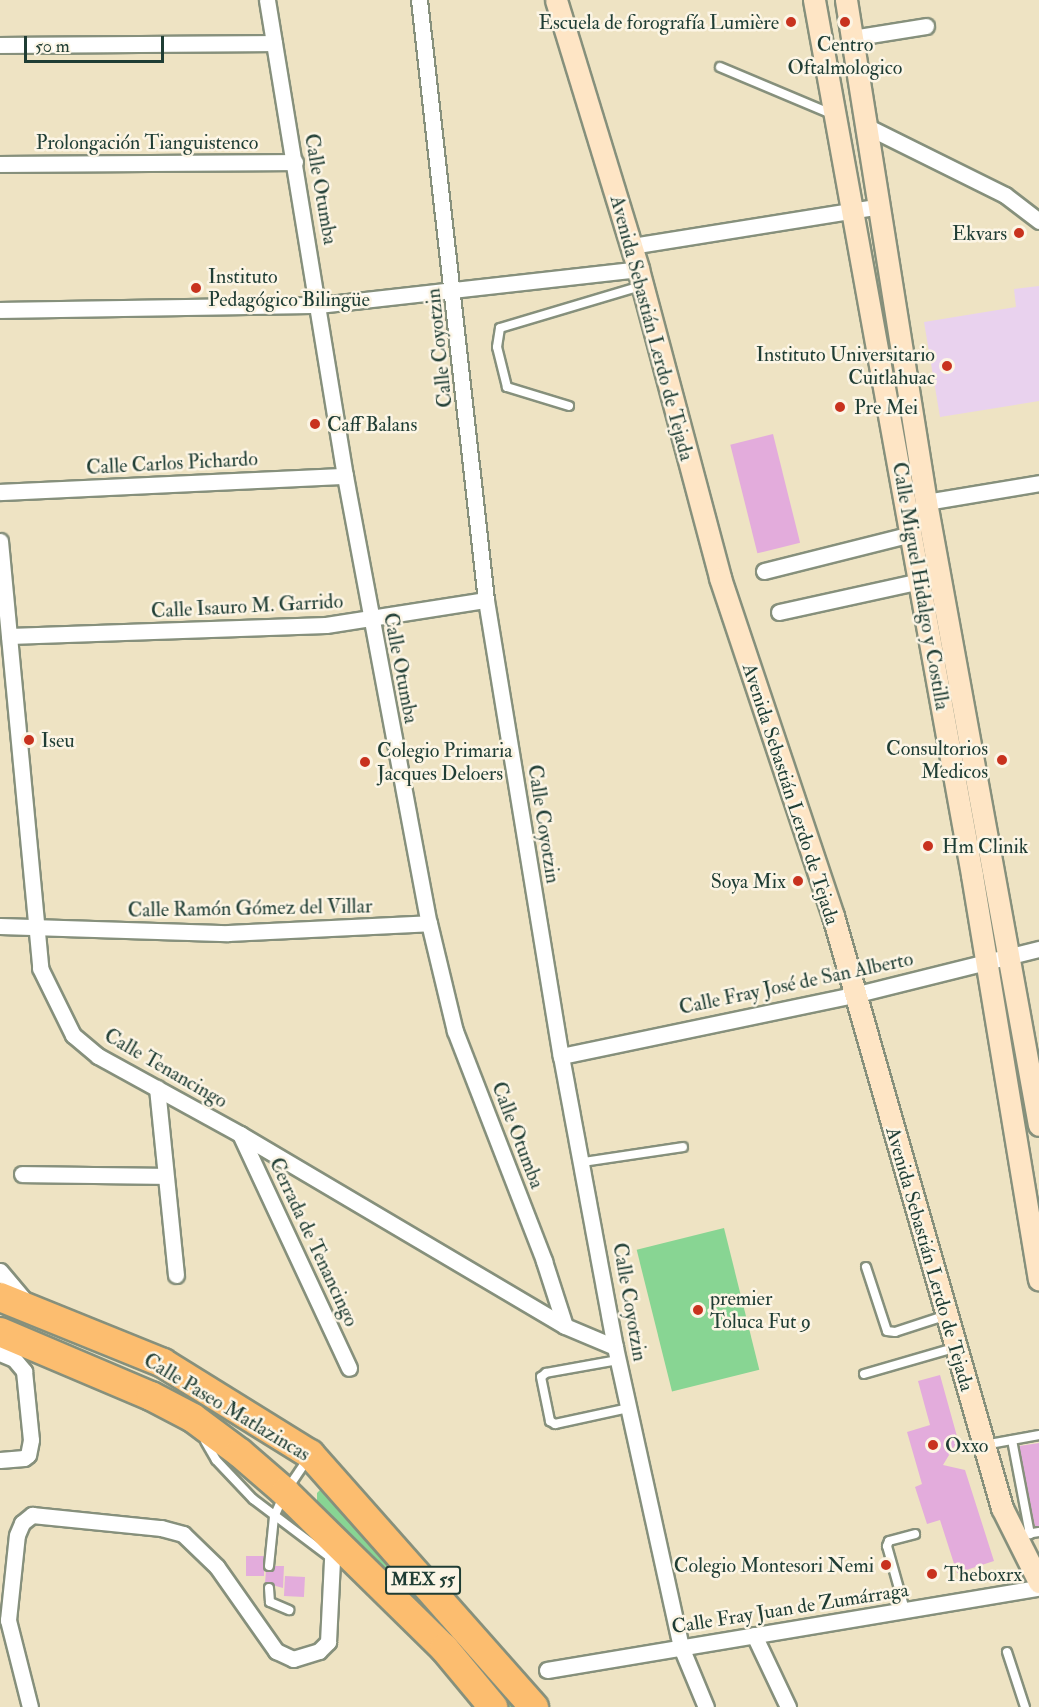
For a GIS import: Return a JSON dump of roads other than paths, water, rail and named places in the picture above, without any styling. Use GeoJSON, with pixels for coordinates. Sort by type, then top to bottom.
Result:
{"type":"FeatureCollection","features":[{"type":"Feature","properties":{"kind":"highway","name":"Calle Paseo Matlazincas"},"geometry":{"type":"LineString","coordinates":[[0,1297],[163,1364],[310,1454],[534,1707]]}},
{"type":"Feature","properties":{"kind":"highway","name":"Calle Paseo Matlazincas"},"geometry":{"type":"LineString","coordinates":[[0,1332],[193,1418],[280,1504],[444,1648],[493,1707]]}},
{"type":"Feature","properties":{"kind":"main road","name":"Avenida Sebastián Lerdo de Tejada"},"geometry":{"type":"LineString","coordinates":[[556,0],[632,246],[720,578],[833,916],[1002,1508],[1023,1535],[1039,1582]]}},
{"type":"Feature","properties":{"kind":"main road","name":"Calle Miguel Hidalgo y Costilla"},"geometry":{"type":"LineString","coordinates":[[814,0],[920,581],[1039,1279]]}},
{"type":"Feature","properties":{"kind":"main road","name":"Calle Miguel Hidalgo y Costilla"},"geometry":{"type":"LineString","coordinates":[[846,0],[881,206],[926,502],[1039,1125]]}},
{"type":"Feature","properties":{"kind":"street","name":"Calle Otumba"},"geometry":{"type":"LineString","coordinates":[[267,0],[319,305],[345,476],[429,923],[455,1031],[544,1261],[565,1326]]}},
{"type":"Feature","properties":{"kind":"street","name":"Calle Coyotzin"},"geometry":{"type":"LineString","coordinates":[[419,0],[454,291],[486,600],[561,1056],[584,1162],[617,1353],[681,1647],[706,1707]]}},
{"type":"Feature","properties":{"kind":"street"},"geometry":{"type":"LineString","coordinates":[[852,38],[926,26]]}},
{"type":"Feature","properties":{"kind":"street"},"geometry":{"type":"LineString","coordinates":[[0,45],[274,43]]}},
{"type":"Feature","properties":{"kind":"street"},"geometry":{"type":"LineString","coordinates":[[868,127],[1005,195],[1039,221]]}},
{"type":"Feature","properties":{"kind":"street","name":"Prolongación Tianguistenco"},"geometry":{"type":"LineString","coordinates":[[0,164],[295,162]]}},
{"type":"Feature","properties":{"kind":"street"},"geometry":{"type":"LineString","coordinates":[[632,246],[881,206]]}},
{"type":"Feature","properties":{"kind":"street"},"geometry":{"type":"LineString","coordinates":[[0,309],[319,305],[454,291],[640,278]]}},
{"type":"Feature","properties":{"kind":"street","name":"Calle Carlos Pichardo"},"geometry":{"type":"LineString","coordinates":[[0,492],[345,476]]}},
{"type":"Feature","properties":{"kind":"street"},"geometry":{"type":"LineString","coordinates":[[926,502],[1039,483]]}},
{"type":"Feature","properties":{"kind":"street"},"geometry":{"type":"LineString","coordinates":[[764,571],[911,534]]}},
{"type":"Feature","properties":{"kind":"street","name":"Calle Tenancingo"},"geometry":{"type":"LineString","coordinates":[[0,541],[34,926],[40,968],[73,1035],[98,1056],[240,1134],[565,1326],[617,1353]]}},
{"type":"Feature","properties":{"kind":"street"},"geometry":{"type":"LineString","coordinates":[[779,612],[920,581]]}},
{"type":"Feature","properties":{"kind":"street","name":"Calle Isauro M. Garrido"},"geometry":{"type":"LineString","coordinates":[[9,636],[203,632],[326,625],[486,600]]}},
{"type":"Feature","properties":{"kind":"street","name":"Calle Ramón Gómez del Villar"},"geometry":{"type":"LineString","coordinates":[[0,926],[34,926],[125,933],[228,933],[429,923]]}},
{"type":"Feature","properties":{"kind":"street","name":"Calle Fray José de San Alberto"},"geometry":{"type":"LineString","coordinates":[[561,1056],[854,995],[1039,949]]}},
{"type":"Feature","properties":{"kind":"street"},"geometry":{"type":"LineString","coordinates":[[157,1088],[176,1275]]}},
{"type":"Feature","properties":{"kind":"street","name":"Cerrada de Tenancingo"},"geometry":{"type":"LineString","coordinates":[[240,1134],[349,1368]]}},
{"type":"Feature","properties":{"kind":"street"},"geometry":{"type":"LineString","coordinates":[[22,1174],[165,1176]]}},
{"type":"Feature","properties":{"kind":"street"},"geometry":{"type":"LineString","coordinates":[[0,1271],[34,1311]]}},
{"type":"Feature","properties":{"kind":"street"},"geometry":{"type":"LineString","coordinates":[[0,1353],[14,1359],[24,1371],[31,1440],[28,1455],[24,1458],[0,1460]]}},
{"type":"Feature","properties":{"kind":"street"},"geometry":{"type":"LineString","coordinates":[[30,1707],[4,1617],[17,1535],[22,1523],[32,1515],[150,1526],[183,1534],[217,1567],[276,1651],[293,1659],[319,1651],[328,1642],[332,1549]]}},
{"type":"Feature","properties":{"kind":"street","name":"Calle Fray Juan de Zumárraga"},"geometry":{"type":"LineString","coordinates":[[547,1670],[1039,1588]]}},
{"type":"Feature","properties":{"kind":"street"},"geometry":{"type":"LineString","coordinates":[[754,1635],[788,1707]]}},
{"type":"Feature","properties":{"kind":"lane"},"geometry":{"type":"LineString","coordinates":[[720,67],[836,116]]}},
{"type":"Feature","properties":{"kind":"lane"},"geometry":{"type":"LineString","coordinates":[[569,406],[507,387],[497,347],[500,328],[640,278]]}},
{"type":"Feature","properties":{"kind":"lane"},"geometry":{"type":"LineString","coordinates":[[584,1162],[683,1147]]}},
{"type":"Feature","properties":{"kind":"lane"},"geometry":{"type":"LineString","coordinates":[[866,1267],[887,1331],[895,1332],[946,1316]]}},
{"type":"Feature","properties":{"kind":"lane"},"geometry":{"type":"LineString","coordinates":[[864,1374],[955,1348]]}},
{"type":"Feature","properties":{"kind":"lane"},"geometry":{"type":"LineString","coordinates":[[617,1353],[546,1372],[541,1377],[550,1421],[555,1424],[629,1408]]}},
{"type":"Feature","properties":{"kind":"lane"},"geometry":{"type":"LineString","coordinates":[[983,1445],[1039,1436]]}},
{"type":"Feature","properties":{"kind":"lane"},"geometry":{"type":"LineString","coordinates":[[1012,1440],[1023,1535],[1039,1532]]}},
{"type":"Feature","properties":{"kind":"lane"},"geometry":{"type":"LineString","coordinates":[[269,1566],[280,1504],[310,1454]]}},
{"type":"Feature","properties":{"kind":"lane"},"geometry":{"type":"LineString","coordinates":[[905,1610],[887,1546],[889,1541],[915,1534]]}},
{"type":"Feature","properties":{"kind":"lane"},"geometry":{"type":"LineString","coordinates":[[269,1588],[270,1602],[289,1610]]}},
{"type":"Feature","properties":{"kind":"lane"},"geometry":{"type":"LineString","coordinates":[[1007,1652],[1026,1707]]}},
{"type":"Feature","properties":{"kind":"place","name":"Escuela de forografía Lumière"},"geometry":{"type":"Point","coordinates":[791,22]}},
{"type":"Feature","properties":{"kind":"place","name":"Centro Oftalmologico"},"geometry":{"type":"Point","coordinates":[845,22]}},
{"type":"Feature","properties":{"kind":"place","name":"Ekvars"},"geometry":{"type":"Point","coordinates":[1019,233]}},
{"type":"Feature","properties":{"kind":"place","name":"Instituto Pedagógico Bilingüe"},"geometry":{"type":"Point","coordinates":[196,288]}},
{"type":"Feature","properties":{"kind":"place","name":"Instituto Universitario Cuitlahuac"},"geometry":{"type":"Point","coordinates":[947,366]}},
{"type":"Feature","properties":{"kind":"place","name":"Pre Mei"},"geometry":{"type":"Point","coordinates":[840,407]}},
{"type":"Feature","properties":{"kind":"place","name":"Caff Balans"},"geometry":{"type":"Point","coordinates":[315,424]}},
{"type":"Feature","properties":{"kind":"place","name":"Iseu"},"geometry":{"type":"Point","coordinates":[29,740]}},
{"type":"Feature","properties":{"kind":"place","name":"Consultorios Medicos"},"geometry":{"type":"Point","coordinates":[1002,760]}},
{"type":"Feature","properties":{"kind":"place","name":"Colegio Primaria Jacques Deloers"},"geometry":{"type":"Point","coordinates":[365,762]}},
{"type":"Feature","properties":{"kind":"place","name":"Hm Clinik"},"geometry":{"type":"Point","coordinates":[928,846]}},
{"type":"Feature","properties":{"kind":"place","name":"Soya Mix"},"geometry":{"type":"Point","coordinates":[798,881]}},
{"type":"Feature","properties":{"kind":"place","name":"premier Toluca Fut 9"},"geometry":{"type":"Point","coordinates":[698,1310]}},
{"type":"Feature","properties":{"kind":"place","name":"Oxxo"},"geometry":{"type":"Point","coordinates":[933,1445]}},
{"type":"Feature","properties":{"kind":"place","name":"Colegio Montesori Nemi"},"geometry":{"type":"Point","coordinates":[886,1565]}},
{"type":"Feature","properties":{"kind":"place","name":"Theboxrx"},"geometry":{"type":"Point","coordinates":[932,1574]}}]}
